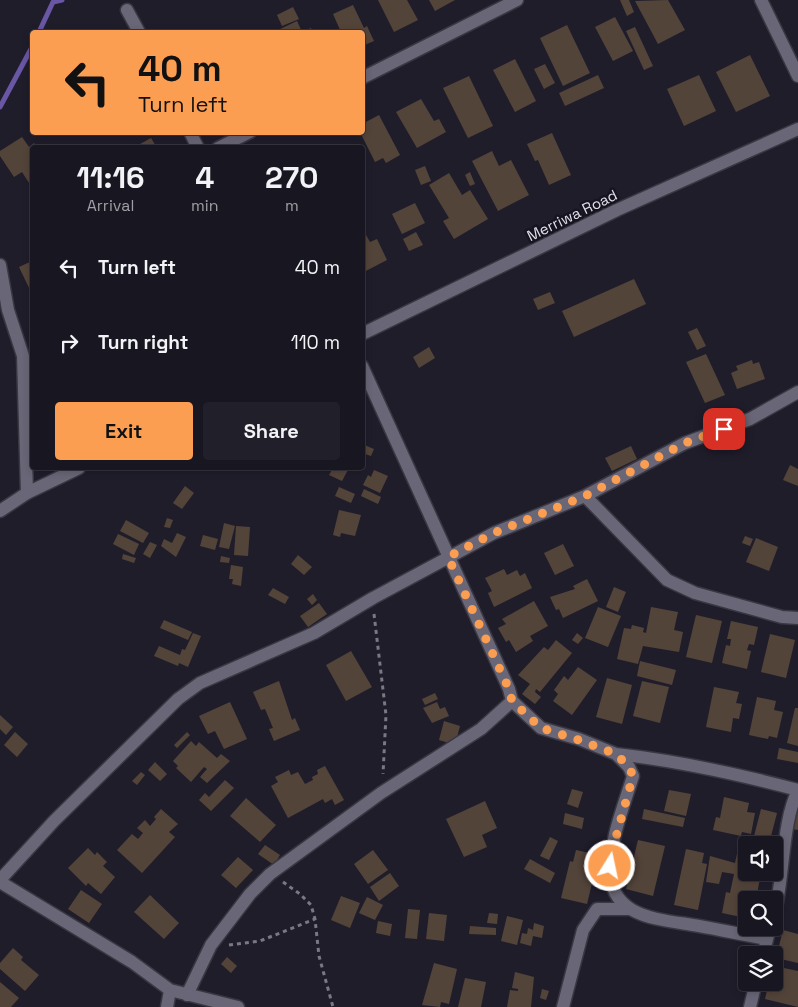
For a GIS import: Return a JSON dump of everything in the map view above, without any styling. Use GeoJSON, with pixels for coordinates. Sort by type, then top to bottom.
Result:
{"type":"FeatureCollection","features":[{"type":"Feature","properties":{"kind":"street"},"geometry":{"type":"LineString","coordinates":[[365,76],[517,0]]}},
{"type":"Feature","properties":{"kind":"street"},"geometry":{"type":"LineString","coordinates":[[761,0],[798,76]]}},
{"type":"Feature","properties":{"kind":"street"},"geometry":{"type":"LineString","coordinates":[[128,10],[138,30]]}},
{"type":"Feature","properties":{"kind":"street","name":"Merriwa Road"},"geometry":{"type":"LineString","coordinates":[[365,333],[617,210],[798,129]]}},
{"type":"Feature","properties":{"kind":"street"},"geometry":{"type":"LineString","coordinates":[[224,145],[244,135]]}},
{"type":"Feature","properties":{"kind":"street"},"geometry":{"type":"LineString","coordinates":[[0,265],[8,310],[23,356],[27,493]]}},
{"type":"Feature","properties":{"kind":"street"},"geometry":{"type":"LineString","coordinates":[[365,373],[509,689],[512,701],[541,728],[616,754],[726,771],[798,791],[787,830],[779,891]]}},
{"type":"Feature","properties":{"kind":"street"},"geometry":{"type":"LineString","coordinates":[[238,1007],[170,990],[132,962],[0,881],[54,821],[178,699],[200,683],[314,633],[373,598],[494,533],[585,496],[685,443],[750,419],[798,392]]}},
{"type":"Feature","properties":{"kind":"street"},"geometry":{"type":"LineString","coordinates":[[0,511],[27,493],[76,470]]}},
{"type":"Feature","properties":{"kind":"street"},"geometry":{"type":"LineString","coordinates":[[585,496],[667,580],[695,593],[782,616],[798,618]]}},
{"type":"Feature","properties":{"kind":"street"},"geometry":{"type":"LineString","coordinates":[[187,995],[211,946],[250,894],[270,874],[381,793],[481,729],[512,701]]}},
{"type":"Feature","properties":{"kind":"street"},"geometry":{"type":"LineString","coordinates":[[616,754],[629,767],[633,776],[613,848],[611,877],[616,896],[629,909],[655,920],[738,930]]}},
{"type":"Feature","properties":{"kind":"street"},"geometry":{"type":"LineString","coordinates":[[563,1007],[583,930],[597,909],[629,909]]}},
{"type":"Feature","properties":{"kind":"street"},"geometry":{"type":"LineString","coordinates":[[167,1007],[170,990]]}},
{"type":"Feature","properties":{"kind":"street"},"geometry":{"type":"LineString","coordinates":[[750,1007],[754,991]]}},
{"type":"Feature","properties":{"kind":"path"},"geometry":{"type":"LineString","coordinates":[[373,598],[386,715],[381,793]]}},
{"type":"Feature","properties":{"kind":"path"},"geometry":{"type":"LineString","coordinates":[[270,874],[300,894],[311,905],[315,919],[319,956],[334,1007]]}},
{"type":"Feature","properties":{"kind":"path"},"geometry":{"type":"LineString","coordinates":[[211,946],[260,940],[315,919]]}},
{"type":"Feature","properties":{"kind":"building"},"geometry":{"type":"Polygon","coordinates":[[[378,0],[407,0],[418,20],[394,32],[378,0]]]}},
{"type":"Feature","properties":{"kind":"building"},"geometry":{"type":"Polygon","coordinates":[[[429,0],[455,0],[435,11],[429,0]]]}},
{"type":"Feature","properties":{"kind":"building"},"geometry":{"type":"Polygon","coordinates":[[[620,0],[629,0],[634,12],[627,16],[620,0]]]}},
{"type":"Feature","properties":{"kind":"building"},"geometry":{"type":"Polygon","coordinates":[[[668,0],[685,30],[658,44],[635,1],[668,0]]]}},
{"type":"Feature","properties":{"kind":"building"},"geometry":{"type":"Polygon","coordinates":[[[353,5],[364,28],[367,26],[374,41],[365,45],[365,30],[340,30],[333,14],[353,5]]]}},
{"type":"Feature","properties":{"kind":"building"},"geometry":{"type":"Polygon","coordinates":[[[293,7],[299,19],[282,26],[277,15],[293,7]]]}},
{"type":"Feature","properties":{"kind":"building"},"geometry":{"type":"Polygon","coordinates":[[[615,17],[633,51],[613,61],[595,27],[615,17]]]}},
{"type":"Feature","properties":{"kind":"building"},"geometry":{"type":"Polygon","coordinates":[[[297,21],[301,30],[278,30],[297,21]]]}},
{"type":"Feature","properties":{"kind":"building"},"geometry":{"type":"Polygon","coordinates":[[[567,25],[590,73],[563,86],[540,38],[567,25]]]}},
{"type":"Feature","properties":{"kind":"building"},"geometry":{"type":"Polygon","coordinates":[[[635,27],[653,66],[644,70],[626,31],[635,27]]]}},
{"type":"Feature","properties":{"kind":"building"},"geometry":{"type":"Polygon","coordinates":[[[750,55],[770,96],[736,112],[716,72],[750,55]]]}},
{"type":"Feature","properties":{"kind":"building"},"geometry":{"type":"Polygon","coordinates":[[[515,59],[536,101],[515,112],[493,70],[515,59]]]}},
{"type":"Feature","properties":{"kind":"building"},"geometry":{"type":"Polygon","coordinates":[[[545,64],[555,83],[544,89],[534,69],[545,64]]]}},
{"type":"Feature","properties":{"kind":"building"},"geometry":{"type":"Polygon","coordinates":[[[598,75],[604,88],[565,106],[559,93],[598,75]]]}},
{"type":"Feature","properties":{"kind":"building"},"geometry":{"type":"Polygon","coordinates":[[[699,75],[716,111],[684,126],[667,89],[699,75]]]}},
{"type":"Feature","properties":{"kind":"building"},"geometry":{"type":"Polygon","coordinates":[[[469,76],[493,126],[468,138],[443,88],[469,76]]]}},
{"type":"Feature","properties":{"kind":"building"},"geometry":{"type":"Polygon","coordinates":[[[421,99],[434,121],[439,119],[446,132],[417,148],[396,112],[421,99]]]}},
{"type":"Feature","properties":{"kind":"building"},"geometry":{"type":"Polygon","coordinates":[[[379,115],[400,155],[386,163],[383,158],[375,162],[362,135],[365,135],[365,122],[379,115]]]}},
{"type":"Feature","properties":{"kind":"building"},"geometry":{"type":"Polygon","coordinates":[[[552,133],[571,175],[549,185],[538,160],[535,161],[527,144],[552,133]]]}},
{"type":"Feature","properties":{"kind":"building"},"geometry":{"type":"Polygon","coordinates":[[[22,137],[30,146],[30,184],[22,172],[14,177],[0,156],[0,151],[22,137]]]}},
{"type":"Feature","properties":{"kind":"building"},"geometry":{"type":"Polygon","coordinates":[[[151,138],[155,145],[138,145],[151,138]]]}},
{"type":"Feature","properties":{"kind":"building"},"geometry":{"type":"Polygon","coordinates":[[[492,151],[499,166],[511,160],[529,195],[498,211],[472,161],[492,151]]]}},
{"type":"Feature","properties":{"kind":"building"},"geometry":{"type":"Polygon","coordinates":[[[425,166],[431,181],[421,185],[415,170],[425,166]]]}},
{"type":"Feature","properties":{"kind":"building"},"geometry":{"type":"Polygon","coordinates":[[[470,172],[475,184],[470,186],[465,175],[470,172]]]}},
{"type":"Feature","properties":{"kind":"building"},"geometry":{"type":"Polygon","coordinates":[[[449,173],[462,195],[470,190],[488,219],[454,239],[443,221],[449,218],[429,185],[449,173]]]}},
{"type":"Feature","properties":{"kind":"building"},"geometry":{"type":"Polygon","coordinates":[[[415,203],[425,223],[402,234],[392,214],[415,203]]]}},
{"type":"Feature","properties":{"kind":"building"},"geometry":{"type":"Polygon","coordinates":[[[416,232],[423,245],[409,251],[403,239],[416,232]]]}},
{"type":"Feature","properties":{"kind":"building"},"geometry":{"type":"Polygon","coordinates":[[[365,233],[370,242],[377,239],[387,260],[365,271],[365,233]]]}},
{"type":"Feature","properties":{"kind":"building"},"geometry":{"type":"Polygon","coordinates":[[[30,262],[30,290],[19,267],[30,262]]]}},
{"type":"Feature","properties":{"kind":"building"},"geometry":{"type":"Polygon","coordinates":[[[634,279],[646,304],[574,337],[562,311],[634,279]]]}},
{"type":"Feature","properties":{"kind":"building"},"geometry":{"type":"Polygon","coordinates":[[[550,292],[555,303],[538,310],[533,299],[550,292]]]}},
{"type":"Feature","properties":{"kind":"building"},"geometry":{"type":"Polygon","coordinates":[[[697,328],[706,346],[697,350],[688,332],[697,328]]]}},
{"type":"Feature","properties":{"kind":"building"},"geometry":{"type":"Polygon","coordinates":[[[429,347],[435,358],[419,368],[413,357],[429,347]]]}},
{"type":"Feature","properties":{"kind":"building"},"geometry":{"type":"Polygon","coordinates":[[[706,354],[725,395],[705,403],[686,362],[706,354]]]}},
{"type":"Feature","properties":{"kind":"building"},"geometry":{"type":"Polygon","coordinates":[[[752,360],[753,364],[759,362],[765,379],[737,389],[731,373],[738,370],[736,366],[752,360]]]}},
{"type":"Feature","properties":{"kind":"building"},"geometry":{"type":"Polygon","coordinates":[[[365,445],[374,449],[371,456],[365,454],[365,445]]]}},
{"type":"Feature","properties":{"kind":"building"},"geometry":{"type":"Polygon","coordinates":[[[631,446],[637,459],[612,471],[605,458],[631,446]]]}},
{"type":"Feature","properties":{"kind":"building"},"geometry":{"type":"Polygon","coordinates":[[[790,465],[798,469],[798,486],[783,480],[790,465]]]}},
{"type":"Feature","properties":{"kind":"building"},"geometry":{"type":"Polygon","coordinates":[[[332,470],[348,470],[342,481],[329,475],[332,470]]]}},
{"type":"Feature","properties":{"kind":"building"},"geometry":{"type":"Polygon","coordinates":[[[374,470],[388,476],[380,493],[363,485],[368,475],[371,477],[374,470]]]}},
{"type":"Feature","properties":{"kind":"building"},"geometry":{"type":"Polygon","coordinates":[[[185,486],[194,493],[182,509],[173,503],[185,486]]]}},
{"type":"Feature","properties":{"kind":"building"},"geometry":{"type":"Polygon","coordinates":[[[339,487],[355,494],[351,503],[335,496],[339,487]]]}},
{"type":"Feature","properties":{"kind":"building"},"geometry":{"type":"Polygon","coordinates":[[[364,489],[381,497],[378,504],[361,496],[364,489]]]}},
{"type":"Feature","properties":{"kind":"building"},"geometry":{"type":"Polygon","coordinates":[[[339,510],[361,515],[355,536],[341,533],[340,537],[333,535],[339,510]]]}},
{"type":"Feature","properties":{"kind":"building"},"geometry":{"type":"Polygon","coordinates":[[[167,518],[173,520],[170,528],[164,527],[167,518]]]}},
{"type":"Feature","properties":{"kind":"building"},"geometry":{"type":"Polygon","coordinates":[[[126,520],[149,533],[143,543],[120,531],[126,520]]]}},
{"type":"Feature","properties":{"kind":"building"},"geometry":{"type":"Polygon","coordinates":[[[224,523],[235,526],[229,549],[219,547],[224,523]]]}},
{"type":"Feature","properties":{"kind":"building"},"geometry":{"type":"Polygon","coordinates":[[[236,526],[250,527],[248,556],[234,555],[236,526]]]}},
{"type":"Feature","properties":{"kind":"building"},"geometry":{"type":"Polygon","coordinates":[[[177,533],[186,537],[176,557],[161,546],[164,539],[172,543],[177,533]]]}},
{"type":"Feature","properties":{"kind":"building"},"geometry":{"type":"Polygon","coordinates":[[[118,534],[139,544],[134,555],[113,544],[118,534]]]}},
{"type":"Feature","properties":{"kind":"building"},"geometry":{"type":"Polygon","coordinates":[[[203,535],[218,539],[215,550],[200,546],[203,535]]]}},
{"type":"Feature","properties":{"kind":"building"},"geometry":{"type":"Polygon","coordinates":[[[745,536],[753,539],[750,546],[742,543],[745,536]]]}},
{"type":"Feature","properties":{"kind":"building"},"geometry":{"type":"Polygon","coordinates":[[[756,538],[778,547],[769,571],[746,562],[756,538]]]}},
{"type":"Feature","properties":{"kind":"building"},"geometry":{"type":"Polygon","coordinates":[[[150,542],[157,545],[150,558],[143,554],[150,542]]]}},
{"type":"Feature","properties":{"kind":"building"},"geometry":{"type":"Polygon","coordinates":[[[563,544],[574,566],[555,575],[544,553],[563,544]]]}},
{"type":"Feature","properties":{"kind":"building"},"geometry":{"type":"Polygon","coordinates":[[[123,554],[136,558],[134,563],[122,559],[123,554]]]}},
{"type":"Feature","properties":{"kind":"building"},"geometry":{"type":"Polygon","coordinates":[[[298,555],[312,567],[304,575],[291,564],[298,555]]]}},
{"type":"Feature","properties":{"kind":"building"},"geometry":{"type":"Polygon","coordinates":[[[221,556],[230,558],[229,563],[220,562],[221,556]]]}},
{"type":"Feature","properties":{"kind":"building"},"geometry":{"type":"Polygon","coordinates":[[[231,565],[243,567],[241,586],[232,584],[233,579],[229,579],[231,565]]]}},
{"type":"Feature","properties":{"kind":"building"},"geometry":{"type":"Polygon","coordinates":[[[504,569],[507,575],[517,570],[520,576],[525,573],[532,588],[494,607],[488,593],[492,591],[485,578],[504,569]]]}},
{"type":"Feature","properties":{"kind":"building"},"geometry":{"type":"Polygon","coordinates":[[[587,579],[598,601],[563,618],[559,609],[556,610],[550,597],[575,589],[573,586],[587,579]]]}},
{"type":"Feature","properties":{"kind":"building"},"geometry":{"type":"Polygon","coordinates":[[[614,587],[626,592],[618,612],[606,607],[614,587]]]}},
{"type":"Feature","properties":{"kind":"building"},"geometry":{"type":"Polygon","coordinates":[[[273,588],[289,597],[285,604],[268,595],[273,588]]]}},
{"type":"Feature","properties":{"kind":"building"},"geometry":{"type":"Polygon","coordinates":[[[313,594],[317,600],[312,605],[307,599],[313,594]]]}},
{"type":"Feature","properties":{"kind":"building"},"geometry":{"type":"Polygon","coordinates":[[[534,601],[548,626],[530,636],[533,641],[516,652],[509,640],[506,642],[498,628],[506,624],[502,619],[534,601]]]}},
{"type":"Feature","properties":{"kind":"building"},"geometry":{"type":"Polygon","coordinates":[[[319,603],[327,614],[308,627],[300,616],[319,603]]]}},
{"type":"Feature","properties":{"kind":"building"},"geometry":{"type":"Polygon","coordinates":[[[598,607],[621,616],[608,647],[585,638],[598,607]]]}},
{"type":"Feature","properties":{"kind":"building"},"geometry":{"type":"Polygon","coordinates":[[[651,607],[678,612],[674,630],[683,632],[679,652],[643,646],[638,664],[617,659],[624,628],[631,629],[632,625],[644,628],[643,632],[646,633],[651,607]]]}},
{"type":"Feature","properties":{"kind":"building"},"geometry":{"type":"Polygon","coordinates":[[[696,615],[722,621],[712,663],[686,657],[696,615]]]}},
{"type":"Feature","properties":{"kind":"building"},"geometry":{"type":"Polygon","coordinates":[[[164,620],[192,632],[188,640],[160,628],[164,620]]]}},
{"type":"Feature","properties":{"kind":"building"},"geometry":{"type":"Polygon","coordinates":[[[731,621],[758,627],[754,645],[749,644],[747,650],[751,651],[747,669],[722,663],[726,645],[730,646],[731,639],[727,639],[731,621]]]}},
{"type":"Feature","properties":{"kind":"building"},"geometry":{"type":"Polygon","coordinates":[[[193,633],[201,636],[188,667],[179,663],[178,666],[154,656],[159,646],[180,655],[182,649],[185,650],[193,633]]]}},
{"type":"Feature","properties":{"kind":"building"},"geometry":{"type":"Polygon","coordinates":[[[577,633],[583,638],[578,644],[572,640],[577,633]]]}},
{"type":"Feature","properties":{"kind":"building"},"geometry":{"type":"Polygon","coordinates":[[[770,634],[795,640],[786,678],[761,672],[770,634]]]}},
{"type":"Feature","properties":{"kind":"building"},"geometry":{"type":"Polygon","coordinates":[[[556,640],[572,653],[540,692],[536,689],[535,692],[541,697],[535,704],[522,694],[530,684],[518,675],[544,647],[548,650],[556,640]]]}},
{"type":"Feature","properties":{"kind":"building"},"geometry":{"type":"Polygon","coordinates":[[[351,651],[372,687],[346,701],[326,665],[351,651]]]}},
{"type":"Feature","properties":{"kind":"building"},"geometry":{"type":"Polygon","coordinates":[[[640,661],[676,670],[672,685],[637,676],[640,661]]]}},
{"type":"Feature","properties":{"kind":"building"},"geometry":{"type":"Polygon","coordinates":[[[578,667],[597,680],[572,715],[553,701],[558,694],[554,690],[564,676],[568,680],[578,667]]]}},
{"type":"Feature","properties":{"kind":"building"},"geometry":{"type":"Polygon","coordinates":[[[607,678],[632,685],[622,724],[596,717],[607,678]]]}},
{"type":"Feature","properties":{"kind":"building"},"geometry":{"type":"Polygon","coordinates":[[[279,681],[292,720],[295,718],[300,730],[274,741],[269,729],[273,728],[265,709],[261,710],[253,692],[279,681]]]}},
{"type":"Feature","properties":{"kind":"building"},"geometry":{"type":"Polygon","coordinates":[[[642,681],[669,687],[660,723],[633,716],[642,681]]]}},
{"type":"Feature","properties":{"kind":"building"},"geometry":{"type":"Polygon","coordinates":[[[714,687],[739,692],[736,703],[742,704],[739,719],[733,718],[731,732],[706,727],[714,687]]]}},
{"type":"Feature","properties":{"kind":"building"},"geometry":{"type":"Polygon","coordinates":[[[435,693],[438,699],[425,705],[422,699],[435,693]]]}},
{"type":"Feature","properties":{"kind":"building"},"geometry":{"type":"Polygon","coordinates":[[[757,697],[776,701],[774,710],[783,712],[777,738],[769,736],[768,739],[749,735],[757,697]]]}},
{"type":"Feature","properties":{"kind":"building"},"geometry":{"type":"Polygon","coordinates":[[[230,702],[247,739],[224,749],[215,731],[208,734],[199,716],[230,702]]]}},
{"type":"Feature","properties":{"kind":"building"},"geometry":{"type":"Polygon","coordinates":[[[437,702],[440,709],[445,707],[449,716],[432,723],[423,708],[437,702]]]}},
{"type":"Feature","properties":{"kind":"building"},"geometry":{"type":"Polygon","coordinates":[[[795,708],[798,708],[798,746],[787,743],[795,708]]]}},
{"type":"Feature","properties":{"kind":"building"},"geometry":{"type":"Polygon","coordinates":[[[0,715],[13,727],[6,735],[0,729],[0,715]]]}},
{"type":"Feature","properties":{"kind":"building"},"geometry":{"type":"Polygon","coordinates":[[[444,721],[460,726],[455,745],[439,740],[444,721]]]}},
{"type":"Feature","properties":{"kind":"building"},"geometry":{"type":"Polygon","coordinates":[[[15,732],[28,744],[17,757],[4,745],[15,732]]]}},
{"type":"Feature","properties":{"kind":"building"},"geometry":{"type":"Polygon","coordinates":[[[187,732],[190,735],[177,748],[174,745],[187,732]]]}},
{"type":"Feature","properties":{"kind":"building"},"geometry":{"type":"Polygon","coordinates":[[[191,741],[196,746],[199,742],[217,758],[221,754],[230,761],[207,783],[200,777],[207,769],[204,767],[191,782],[176,768],[178,766],[173,761],[191,741]]]}},
{"type":"Feature","properties":{"kind":"building"},"geometry":{"type":"Polygon","coordinates":[[[779,748],[798,752],[798,763],[777,759],[779,748]]]}},
{"type":"Feature","properties":{"kind":"building"},"geometry":{"type":"Polygon","coordinates":[[[155,762],[167,774],[160,781],[148,770],[155,762]]]}},
{"type":"Feature","properties":{"kind":"building"},"geometry":{"type":"Polygon","coordinates":[[[325,766],[344,800],[335,805],[332,799],[325,803],[323,799],[288,818],[271,786],[278,782],[275,777],[289,770],[291,775],[298,772],[305,784],[313,780],[312,777],[318,774],[317,770],[325,766]]]}},
{"type":"Feature","properties":{"kind":"building"},"geometry":{"type":"Polygon","coordinates":[[[141,772],[145,775],[137,785],[132,781],[141,772]]]}},
{"type":"Feature","properties":{"kind":"building"},"geometry":{"type":"Polygon","coordinates":[[[225,780],[234,788],[211,811],[199,800],[205,793],[209,797],[225,780]]]}},
{"type":"Feature","properties":{"kind":"building"},"geometry":{"type":"Polygon","coordinates":[[[572,789],[583,792],[578,808],[567,804],[572,789]]]}},
{"type":"Feature","properties":{"kind":"building"},"geometry":{"type":"Polygon","coordinates":[[[669,790],[691,794],[686,816],[664,811],[669,790]]]}},
{"type":"Feature","properties":{"kind":"building"},"geometry":{"type":"Polygon","coordinates":[[[724,797],[749,803],[747,812],[755,813],[751,834],[742,832],[741,836],[713,830],[716,817],[720,818],[724,797]]]}},
{"type":"Feature","properties":{"kind":"building"},"geometry":{"type":"Polygon","coordinates":[[[246,798],[276,825],[260,842],[230,816],[246,798]]]}},
{"type":"Feature","properties":{"kind":"building"},"geometry":{"type":"Polygon","coordinates":[[[485,801],[497,828],[482,835],[487,847],[464,857],[446,819],[485,801]]]}},
{"type":"Feature","properties":{"kind":"building"},"geometry":{"type":"Polygon","coordinates":[[[798,802],[798,830],[792,829],[798,802]]]}},
{"type":"Feature","properties":{"kind":"building"},"geometry":{"type":"Polygon","coordinates":[[[161,809],[178,824],[169,832],[175,837],[142,873],[117,850],[132,834],[138,839],[143,833],[137,828],[145,820],[150,826],[156,819],[154,817],[161,809]]]}},
{"type":"Feature","properties":{"kind":"building"},"geometry":{"type":"Polygon","coordinates":[[[644,809],[685,818],[683,827],[642,819],[644,809]]]}},
{"type":"Feature","properties":{"kind":"building"},"geometry":{"type":"Polygon","coordinates":[[[761,809],[777,813],[771,836],[754,836],[761,809]]]}},
{"type":"Feature","properties":{"kind":"building"},"geometry":{"type":"Polygon","coordinates":[[[565,813],[584,818],[582,829],[563,824],[565,813]]]}},
{"type":"Feature","properties":{"kind":"building"},"geometry":{"type":"Polygon","coordinates":[[[550,837],[558,841],[549,860],[540,856],[550,837]]]}},
{"type":"Feature","properties":{"kind":"building"},"geometry":{"type":"Polygon","coordinates":[[[638,840],[665,846],[653,896],[626,889],[638,840]]]}},
{"type":"Feature","properties":{"kind":"building"},"geometry":{"type":"Polygon","coordinates":[[[265,845],[280,855],[274,865],[258,854],[265,845]]]}},
{"type":"Feature","properties":{"kind":"building"},"geometry":{"type":"Polygon","coordinates":[[[88,848],[95,855],[97,852],[107,862],[103,866],[115,877],[101,894],[88,883],[86,886],[68,868],[88,848]]]}},
{"type":"Feature","properties":{"kind":"building"},"geometry":{"type":"Polygon","coordinates":[[[686,849],[704,853],[702,863],[707,864],[698,910],[674,905],[686,849]]]}},
{"type":"Feature","properties":{"kind":"building"},"geometry":{"type":"Polygon","coordinates":[[[738,849],[738,881],[759,881],[758,891],[738,891],[738,916],[722,913],[726,892],[730,893],[734,874],[722,872],[719,884],[706,882],[710,856],[735,863],[738,849]]]}},
{"type":"Feature","properties":{"kind":"building"},"geometry":{"type":"Polygon","coordinates":[[[373,850],[388,870],[368,884],[354,864],[373,850]]]}},
{"type":"Feature","properties":{"kind":"building"},"geometry":{"type":"Polygon","coordinates":[[[576,850],[594,854],[589,874],[594,875],[587,904],[561,898],[570,861],[573,862],[576,850]]]}},
{"type":"Feature","properties":{"kind":"building"},"geometry":{"type":"Polygon","coordinates":[[[238,857],[253,870],[236,888],[221,875],[238,857]]]}},
{"type":"Feature","properties":{"kind":"building"},"geometry":{"type":"Polygon","coordinates":[[[530,859],[555,873],[550,883],[524,869],[530,859]]]}},
{"type":"Feature","properties":{"kind":"building"},"geometry":{"type":"Polygon","coordinates":[[[390,873],[399,886],[379,901],[370,887],[390,873]]]}},
{"type":"Feature","properties":{"kind":"building"},"geometry":{"type":"Polygon","coordinates":[[[81,890],[102,904],[89,923],[68,909],[81,890]]]}},
{"type":"Feature","properties":{"kind":"building"},"geometry":{"type":"Polygon","coordinates":[[[150,895],[179,923],[164,939],[134,912],[150,895]]]}},
{"type":"Feature","properties":{"kind":"building"},"geometry":{"type":"Polygon","coordinates":[[[341,896],[360,903],[350,928],[331,920],[341,896]]]}},
{"type":"Feature","properties":{"kind":"building"},"geometry":{"type":"Polygon","coordinates":[[[367,897],[383,905],[375,920],[359,913],[367,897]]]}},
{"type":"Feature","properties":{"kind":"building"},"geometry":{"type":"Polygon","coordinates":[[[408,909],[420,910],[417,939],[405,938],[408,909]]]}},
{"type":"Feature","properties":{"kind":"building"},"geometry":{"type":"Polygon","coordinates":[[[429,913],[447,915],[444,941],[426,939],[429,913]]]}},
{"type":"Feature","properties":{"kind":"building"},"geometry":{"type":"Polygon","coordinates":[[[489,913],[498,914],[497,924],[487,923],[489,913]]]}},
{"type":"Feature","properties":{"kind":"building"},"geometry":{"type":"Polygon","coordinates":[[[507,916],[523,920],[517,945],[501,941],[507,916]]]}},
{"type":"Feature","properties":{"kind":"building"},"geometry":{"type":"Polygon","coordinates":[[[378,921],[392,924],[390,936],[376,933],[378,921]]]}},
{"type":"Feature","properties":{"kind":"building"},"geometry":{"type":"Polygon","coordinates":[[[534,923],[544,926],[542,938],[533,936],[531,946],[520,943],[522,933],[527,934],[528,928],[533,930],[534,923]]]}},
{"type":"Feature","properties":{"kind":"building"},"geometry":{"type":"Polygon","coordinates":[[[470,926],[496,928],[496,935],[469,934],[470,926]]]}},
{"type":"Feature","properties":{"kind":"building"},"geometry":{"type":"Polygon","coordinates":[[[783,930],[798,934],[798,963],[783,960],[783,946],[779,946],[783,930]]]}},
{"type":"Feature","properties":{"kind":"building"},"geometry":{"type":"Polygon","coordinates":[[[13,948],[23,957],[21,960],[39,975],[25,991],[0,969],[0,963],[13,948]]]}},
{"type":"Feature","properties":{"kind":"building"},"geometry":{"type":"Polygon","coordinates":[[[227,957],[237,966],[231,973],[221,964],[227,957]]]}},
{"type":"Feature","properties":{"kind":"building"},"geometry":{"type":"Polygon","coordinates":[[[434,963],[457,969],[449,1004],[441,1002],[440,1007],[422,1005],[434,963]]]}},
{"type":"Feature","properties":{"kind":"building"},"geometry":{"type":"Polygon","coordinates":[[[783,968],[798,971],[798,1007],[765,999],[767,991],[783,991],[783,968]]]}},
{"type":"Feature","properties":{"kind":"building"},"geometry":{"type":"Polygon","coordinates":[[[515,972],[534,977],[531,1007],[507,1007],[510,990],[518,991],[518,989],[512,988],[515,972]]]}},
{"type":"Feature","properties":{"kind":"building"},"geometry":{"type":"Polygon","coordinates":[[[465,978],[486,982],[481,1007],[458,1007],[465,978]]]}},
{"type":"Feature","properties":{"kind":"building"},"geometry":{"type":"Polygon","coordinates":[[[0,982],[19,998],[11,1007],[0,1007],[0,982]]]}},
{"type":"Feature","properties":{"kind":"building"},"geometry":{"type":"Polygon","coordinates":[[[542,989],[549,991],[546,1000],[540,998],[542,989]]]}},
{"type":"Feature","properties":{"kind":"waterway"},"geometry":{"type":"LineString","coordinates":[[40,30],[53,2],[62,0]]}},
{"type":"Feature","properties":{"kind":"waterway"},"geometry":{"type":"LineString","coordinates":[[0,107],[30,51]]}},
{"type":"Feature","properties":{"kind":"route"},"geometry":{"type":"LineString","coordinates":[[610,866],[613,848],[633,776],[629,767],[616,754],[541,728],[512,701],[509,689],[448,557],[494,533],[585,496],[685,443],[724,429]]}}]}
